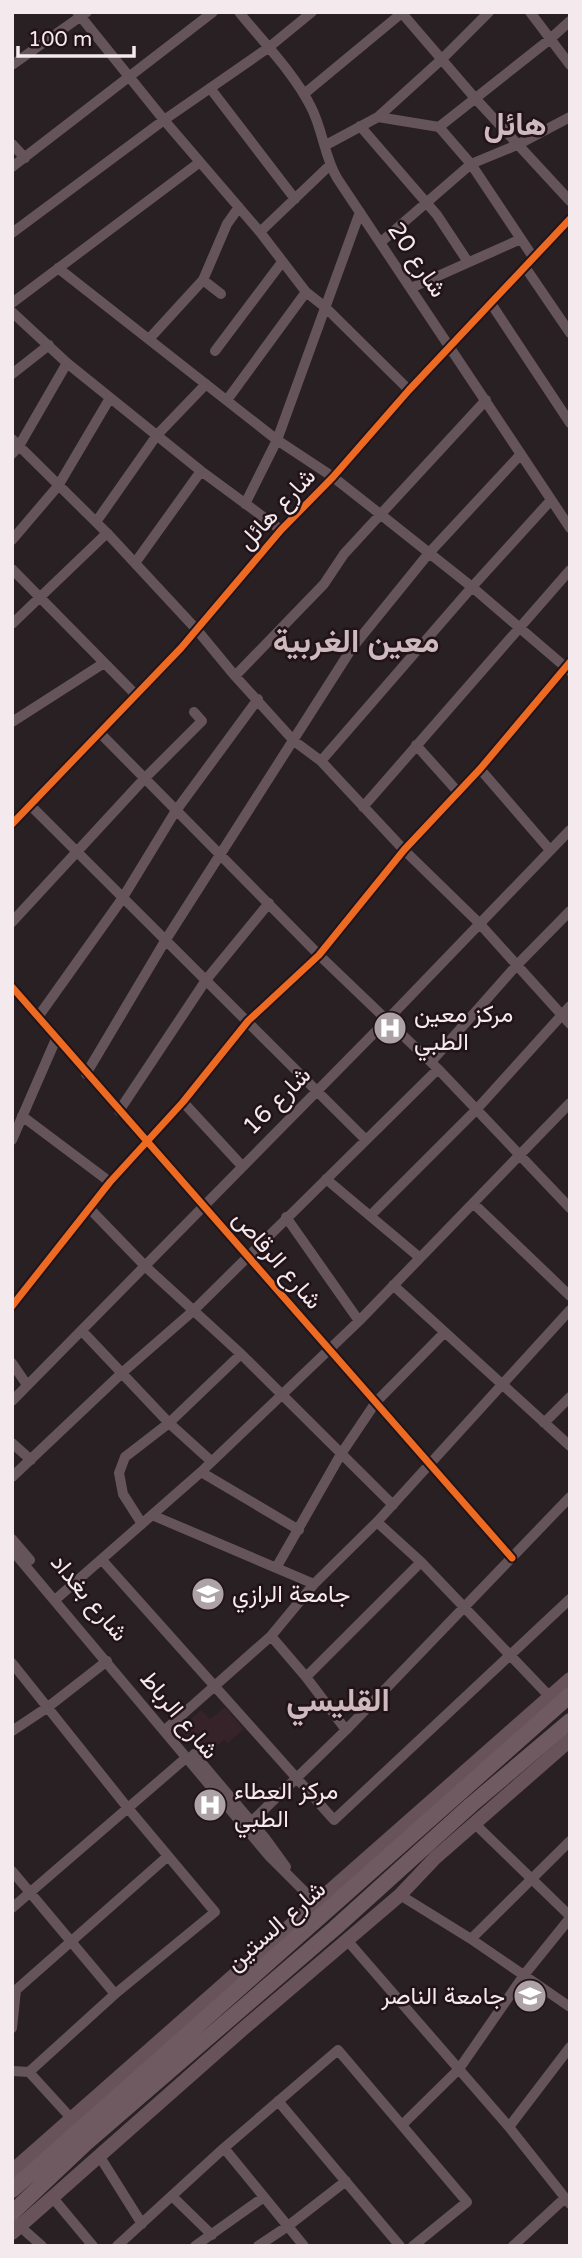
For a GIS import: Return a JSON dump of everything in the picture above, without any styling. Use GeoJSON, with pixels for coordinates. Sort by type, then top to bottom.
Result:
{"type":"FeatureCollection","features":[{"type":"Feature","properties":{"kind":"highway","name":"شارع الستين"},"geometry":{"type":"LineString","coordinates":[[12,2190],[214,2002],[417,1823],[570,1695]]}},
{"type":"Feature","properties":{"kind":"highway","name":"شارع الستين"},"geometry":{"type":"LineString","coordinates":[[14,2223],[86,2143],[239,2022],[564,1739],[570,1721]]}},
{"type":"Feature","properties":{"kind":"main road","name":"شارع الستين"},"geometry":{"type":"LineString","coordinates":[[12,2171],[71,2118],[214,2002],[317,1904],[417,1823],[570,1679]]}},
{"type":"Feature","properties":{"kind":"main road","name":"شارع الستين"},"geometry":{"type":"LineString","coordinates":[[14,2223],[52,2198],[100,2157],[239,2022],[400,1895],[435,1858],[475,1824],[564,1739]]}},
{"type":"Feature","properties":{"kind":"street"},"geometry":{"type":"LineString","coordinates":[[12,167],[213,12]]}},
{"type":"Feature","properties":{"kind":"street","name":"شارع 20"},"geometry":{"type":"LineString","coordinates":[[239,12],[304,94],[326,145],[330,165],[570,528]]}},
{"type":"Feature","properties":{"kind":"street"},"geometry":{"type":"LineString","coordinates":[[12,233],[164,120],[268,48],[312,12]]}},
{"type":"Feature","properties":{"kind":"street"},"geometry":{"type":"LineString","coordinates":[[326,145],[377,117],[442,59],[489,12]]}},
{"type":"Feature","properties":{"kind":"street"},"geometry":{"type":"LineString","coordinates":[[530,12],[570,65]]}},
{"type":"Feature","properties":{"kind":"street"},"geometry":{"type":"LineString","coordinates":[[304,94],[402,13],[474,97],[570,201]]}},
{"type":"Feature","properties":{"kind":"street"},"geometry":{"type":"LineString","coordinates":[[12,65],[82,14],[164,120],[260,232],[306,292],[325,307],[410,390]]}},
{"type":"Feature","properties":{"kind":"street"},"geometry":{"type":"LineString","coordinates":[[439,127],[570,21]]}},
{"type":"Feature","properties":{"kind":"street"},"geometry":{"type":"LineString","coordinates":[[210,88],[295,199]]}},
{"type":"Feature","properties":{"kind":"street"},"geometry":{"type":"LineString","coordinates":[[377,117],[439,127],[471,164],[533,257]]}},
{"type":"Feature","properties":{"kind":"street"},"geometry":{"type":"LineString","coordinates":[[381,242],[471,164],[517,145],[570,117]]}},
{"type":"Feature","properties":{"kind":"street"},"geometry":{"type":"LineString","coordinates":[[360,126],[437,215],[468,262]]}},
{"type":"Feature","properties":{"kind":"street"},"geometry":{"type":"LineString","coordinates":[[12,144],[24,158]]}},
{"type":"Feature","properties":{"kind":"street"},"geometry":{"type":"LineString","coordinates":[[12,303],[200,162]]}},
{"type":"Feature","properties":{"kind":"street"},"geometry":{"type":"LineString","coordinates":[[260,232],[330,165]]}},
{"type":"Feature","properties":{"kind":"street"},"geometry":{"type":"LineString","coordinates":[[149,339],[203,280],[227,224],[239,207]]}},
{"type":"Feature","properties":{"kind":"street"},"geometry":{"type":"LineString","coordinates":[[245,504],[277,440],[360,212]]}},
{"type":"Feature","properties":{"kind":"street","name":"شارع هائل"},"geometry":{"type":"LineString","coordinates":[[12,824],[197,630],[281,530],[333,477],[533,257],[569,223]]}},
{"type":"Feature","properties":{"kind":"street"},"geometry":{"type":"LineString","coordinates":[[411,288],[521,239]]}},
{"type":"Feature","properties":{"kind":"street"},"geometry":{"type":"LineString","coordinates":[[215,351],[282,262]]}},
{"type":"Feature","properties":{"kind":"street"},"geometry":{"type":"LineString","coordinates":[[525,267],[570,333]]}},
{"type":"Feature","properties":{"kind":"street"},"geometry":{"type":"LineString","coordinates":[[12,1306],[110,1182],[183,1102],[248,1021],[318,955],[404,850],[480,769],[568,666],[333,477],[277,440],[58,268]]}},
{"type":"Feature","properties":{"kind":"street"},"geometry":{"type":"LineString","coordinates":[[203,280],[221,294]]}},
{"type":"Feature","properties":{"kind":"street"},"geometry":{"type":"LineString","coordinates":[[227,400],[306,292]]}},
{"type":"Feature","properties":{"kind":"street"},"geometry":{"type":"LineString","coordinates":[[492,304],[570,423]]}},
{"type":"Feature","properties":{"kind":"street"},"geometry":{"type":"LineString","coordinates":[[12,312],[110,398],[201,471],[281,530]]}},
{"type":"Feature","properties":{"kind":"street"},"geometry":{"type":"LineString","coordinates":[[12,374],[49,345]]}},
{"type":"Feature","properties":{"kind":"street"},"geometry":{"type":"LineString","coordinates":[[67,363],[15,447],[107,533],[294,741],[321,761],[404,850],[479,923],[570,1024]]}},
{"type":"Feature","properties":{"kind":"street"},"geometry":{"type":"LineString","coordinates":[[96,522],[157,435],[206,384]]}},
{"type":"Feature","properties":{"kind":"street"},"geometry":{"type":"LineString","coordinates":[[12,540],[58,486],[110,398]]}},
{"type":"Feature","properties":{"kind":"street"},"geometry":{"type":"LineString","coordinates":[[235,676],[324,584],[344,554],[486,400]]}},
{"type":"Feature","properties":{"kind":"street"},"geometry":{"type":"LineString","coordinates":[[86,1074],[165,941],[352,649],[429,553],[521,454]]}},
{"type":"Feature","properties":{"kind":"street"},"geometry":{"type":"LineString","coordinates":[[135,563],[201,471]]}},
{"type":"Feature","properties":{"kind":"street"},"geometry":{"type":"LineString","coordinates":[[321,761],[551,500]]}},
{"type":"Feature","properties":{"kind":"street"},"geometry":{"type":"LineString","coordinates":[[12,624],[107,533]]}},
{"type":"Feature","properties":{"kind":"street"},"geometry":{"type":"LineString","coordinates":[[12,569],[136,695]]}},
{"type":"Feature","properties":{"kind":"street"},"geometry":{"type":"LineString","coordinates":[[363,807],[518,626],[570,570]]}},
{"type":"Feature","properties":{"kind":"street"},"geometry":{"type":"LineString","coordinates":[[12,722],[104,663]]}},
{"type":"Feature","properties":{"kind":"street"},"geometry":{"type":"LineString","coordinates":[[38,1017],[122,899],[175,812],[258,699]]}},
{"type":"Feature","properties":{"kind":"street"},"geometry":{"type":"LineString","coordinates":[[12,922],[76,850],[202,721],[194,712]]}},
{"type":"Feature","properties":{"kind":"street"},"geometry":{"type":"LineString","coordinates":[[100,733],[318,955],[435,1065],[570,1208]]}},
{"type":"Feature","properties":{"kind":"street"},"geometry":{"type":"LineString","coordinates":[[416,745],[458,792]]}},
{"type":"Feature","properties":{"kind":"street"},"geometry":{"type":"LineString","coordinates":[[480,769],[550,850]]}},
{"type":"Feature","properties":{"kind":"street"},"geometry":{"type":"LineString","coordinates":[[31,806],[365,1139]]}},
{"type":"Feature","properties":{"kind":"street","name":"شارع 16"},"geometry":{"type":"LineString","coordinates":[[12,1401],[83,1332],[570,830]]}},
{"type":"Feature","properties":{"kind":"street"},"geometry":{"type":"LineString","coordinates":[[119,1111],[206,980],[269,903]]}},
{"type":"Feature","properties":{"kind":"street"},"geometry":{"type":"LineString","coordinates":[[12,1477],[123,1372],[193,1311],[326,1179],[435,1065],[516,966],[570,911]]}},
{"type":"Feature","properties":{"kind":"street","name":"شارع الرقاص"},"geometry":{"type":"LineString","coordinates":[[12,987],[512,1558]]}},
{"type":"Feature","properties":{"kind":"street"},"geometry":{"type":"LineString","coordinates":[[371,1215],[476,1110],[570,1006]]}},
{"type":"Feature","properties":{"kind":"street"},"geometry":{"type":"LineString","coordinates":[[12,1140],[18,1119],[56,1039]]}},
{"type":"Feature","properties":{"kind":"street"},"geometry":{"type":"LineString","coordinates":[[183,1102],[242,1166]]}},
{"type":"Feature","properties":{"kind":"street"},"geometry":{"type":"LineString","coordinates":[[57,1598],[201,1472],[359,1321],[570,1103]]}},
{"type":"Feature","properties":{"kind":"street"},"geometry":{"type":"LineString","coordinates":[[18,1119],[110,1182]]}},
{"type":"Feature","properties":{"kind":"street"},"geometry":{"type":"LineString","coordinates":[[326,1179],[419,1257]]}},
{"type":"Feature","properties":{"kind":"street"},"geometry":{"type":"LineString","coordinates":[[473,1202],[570,1296]]}},
{"type":"Feature","properties":{"kind":"street"},"geometry":{"type":"LineString","coordinates":[[89,1208],[146,1267],[241,1354],[393,1505]]}},
{"type":"Feature","properties":{"kind":"street"},"geometry":{"type":"LineString","coordinates":[[286,1217],[359,1321]]}},
{"type":"Feature","properties":{"kind":"street"},"geometry":{"type":"LineString","coordinates":[[393,1285],[570,1446]]}},
{"type":"Feature","properties":{"kind":"street"},"geometry":{"type":"LineString","coordinates":[[168,1728],[271,1636],[314,1584],[393,1505],[570,1310]]}},
{"type":"Feature","properties":{"kind":"street"},"geometry":{"type":"LineString","coordinates":[[83,1332],[169,1423],[211,1461]]}},
{"type":"Feature","properties":{"kind":"street"},"geometry":{"type":"LineString","coordinates":[[276,1568],[341,1454],[376,1402],[444,1332]]}},
{"type":"Feature","properties":{"kind":"street"},"geometry":{"type":"LineString","coordinates":[[142,1524],[123,1494],[119,1473],[125,1457],[169,1423],[241,1354]]}},
{"type":"Feature","properties":{"kind":"street"},"geometry":{"type":"LineString","coordinates":[[12,1363],[27,1385]]}},
{"type":"Feature","properties":{"kind":"street"},"geometry":{"type":"LineString","coordinates":[[544,1423],[570,1397]]}},
{"type":"Feature","properties":{"kind":"street"},"geometry":{"type":"LineString","coordinates":[[12,1443],[31,1460]]}},
{"type":"Feature","properties":{"kind":"street"},"geometry":{"type":"LineString","coordinates":[[201,1472],[299,1530]]}},
{"type":"Feature","properties":{"kind":"street"},"geometry":{"type":"LineString","coordinates":[[248,1825],[299,1778],[570,1497]]}},
{"type":"Feature","properties":{"kind":"street"},"geometry":{"type":"LineString","coordinates":[[152,1516],[314,1584]]}},
{"type":"Feature","properties":{"kind":"street"},"geometry":{"type":"LineString","coordinates":[[377,1522],[421,1562],[550,1697]]}},
{"type":"Feature","properties":{"kind":"street","name":"شارع بغداد"},"geometry":{"type":"LineString","coordinates":[[12,1539],[57,1598],[248,1825],[280,1857],[292,1878],[317,1904]]}},
{"type":"Feature","properties":{"kind":"street","name":"شارع الرباط"},"geometry":{"type":"LineString","coordinates":[[12,1550],[57,1598],[107,1661],[168,1728],[187,1757],[248,1825]]}},
{"type":"Feature","properties":{"kind":"street"},"geometry":{"type":"LineString","coordinates":[[102,1560],[334,1820],[570,1600]]}},
{"type":"Feature","properties":{"kind":"street"},"geometry":{"type":"LineString","coordinates":[[306,1677],[421,1562]]}},
{"type":"Feature","properties":{"kind":"street"},"geometry":{"type":"LineString","coordinates":[[271,1636],[346,1730]]}},
{"type":"Feature","properties":{"kind":"street"},"geometry":{"type":"LineString","coordinates":[[12,1731],[107,1661]]}},
{"type":"Feature","properties":{"kind":"street"},"geometry":{"type":"LineString","coordinates":[[12,1663],[215,1912],[115,1994],[29,2071],[12,2071]]}},
{"type":"Feature","properties":{"kind":"street"},"geometry":{"type":"LineString","coordinates":[[12,1909],[187,1757]]}},
{"type":"Feature","properties":{"kind":"street"},"geometry":{"type":"LineString","coordinates":[[402,2125],[459,2069],[524,1975],[570,1917],[475,1824]]}},
{"type":"Feature","properties":{"kind":"street"},"geometry":{"type":"LineString","coordinates":[[471,1939],[570,1841]]}},
{"type":"Feature","properties":{"kind":"street"},"geometry":{"type":"LineString","coordinates":[[12,2028],[14,1990],[168,1856]]}},
{"type":"Feature","properties":{"kind":"street"},"geometry":{"type":"LineString","coordinates":[[12,1871],[115,1994]]}},
{"type":"Feature","properties":{"kind":"street"},"geometry":{"type":"LineString","coordinates":[[400,1895],[471,1939],[570,2007]]}},
{"type":"Feature","properties":{"kind":"street"},"geometry":{"type":"LineString","coordinates":[[346,1939],[509,2127],[567,2201],[513,2246]]}},
{"type":"Feature","properties":{"kind":"street"},"geometry":{"type":"LineString","coordinates":[[509,2127],[570,2047]]}},
{"type":"Feature","properties":{"kind":"street"},"geometry":{"type":"LineString","coordinates":[[117,2246],[224,2148],[338,2050],[467,2202],[413,2246]]}},
{"type":"Feature","properties":{"kind":"street"},"geometry":{"type":"LineString","coordinates":[[29,2071],[71,2118]]}},
{"type":"Feature","properties":{"kind":"street"},"geometry":{"type":"LineString","coordinates":[[278,2101],[400,2246]]}},
{"type":"Feature","properties":{"kind":"street"},"geometry":{"type":"LineString","coordinates":[[224,2148],[304,2246]]}},
{"type":"Feature","properties":{"kind":"street"},"geometry":{"type":"LineString","coordinates":[[100,2157],[142,2224]]}},
{"type":"Feature","properties":{"kind":"street"},"geometry":{"type":"LineString","coordinates":[[258,2246],[346,2181]]}},
{"type":"Feature","properties":{"kind":"street"},"geometry":{"type":"LineString","coordinates":[[173,2196],[212,2235]]}},
{"type":"Feature","properties":{"kind":"street"},"geometry":{"type":"LineString","coordinates":[[195,2246],[264,2197]]}},
{"type":"Feature","properties":{"kind":"street"},"geometry":{"type":"LineString","coordinates":[[52,2198],[93,2246]]}},
{"type":"Feature","properties":{"kind":"street"},"geometry":{"type":"LineString","coordinates":[[14,2223],[41,2245]]}},
{"type":"Feature","properties":{"kind":"shaded area"},"geometry":{"type":"Polygon","coordinates":[[[225,1707],[244,1729],[228,1743],[224,1740],[205,1756],[180,1729],[201,1710],[210,1719],[225,1707]]]}},
{"type":"Feature","properties":{"kind":"cycle path"},"geometry":{"type":"LineString","coordinates":[[12,824],[181,648],[281,530],[570,219]]}},
{"type":"Feature","properties":{"kind":"cycle path"},"geometry":{"type":"LineString","coordinates":[[12,1306],[110,1182],[183,1102],[248,1021],[319,955],[404,850],[480,769],[570,662]]}},
{"type":"Feature","properties":{"kind":"cycle path"},"geometry":{"type":"LineString","coordinates":[[12,987],[512,1558]]}},
{"type":"Feature","properties":{"kind":"place","name":"مركز معين الطبي"},"geometry":{"type":"Point","coordinates":[390,1028]}},
{"type":"Feature","properties":{"kind":"place","name":"جامعة الرازي"},"geometry":{"type":"Point","coordinates":[208,1594]}},
{"type":"Feature","properties":{"kind":"place","name":"مركز العطاء الطبي"},"geometry":{"type":"Point","coordinates":[210,1805]}},
{"type":"Feature","properties":{"kind":"place","name":"جامعة الناصر"},"geometry":{"type":"Point","coordinates":[530,1996]}},
{"type":"Feature","properties":{"kind":"district","name":"هائل"},"geometry":{"type":"Point","coordinates":[515,125]}},
{"type":"Feature","properties":{"kind":"district","name":"معين الغربية"},"geometry":{"type":"Point","coordinates":[356,642]}},
{"type":"Feature","properties":{"kind":"district","name":"القليسي"},"geometry":{"type":"Point","coordinates":[338,1701]}}]}
